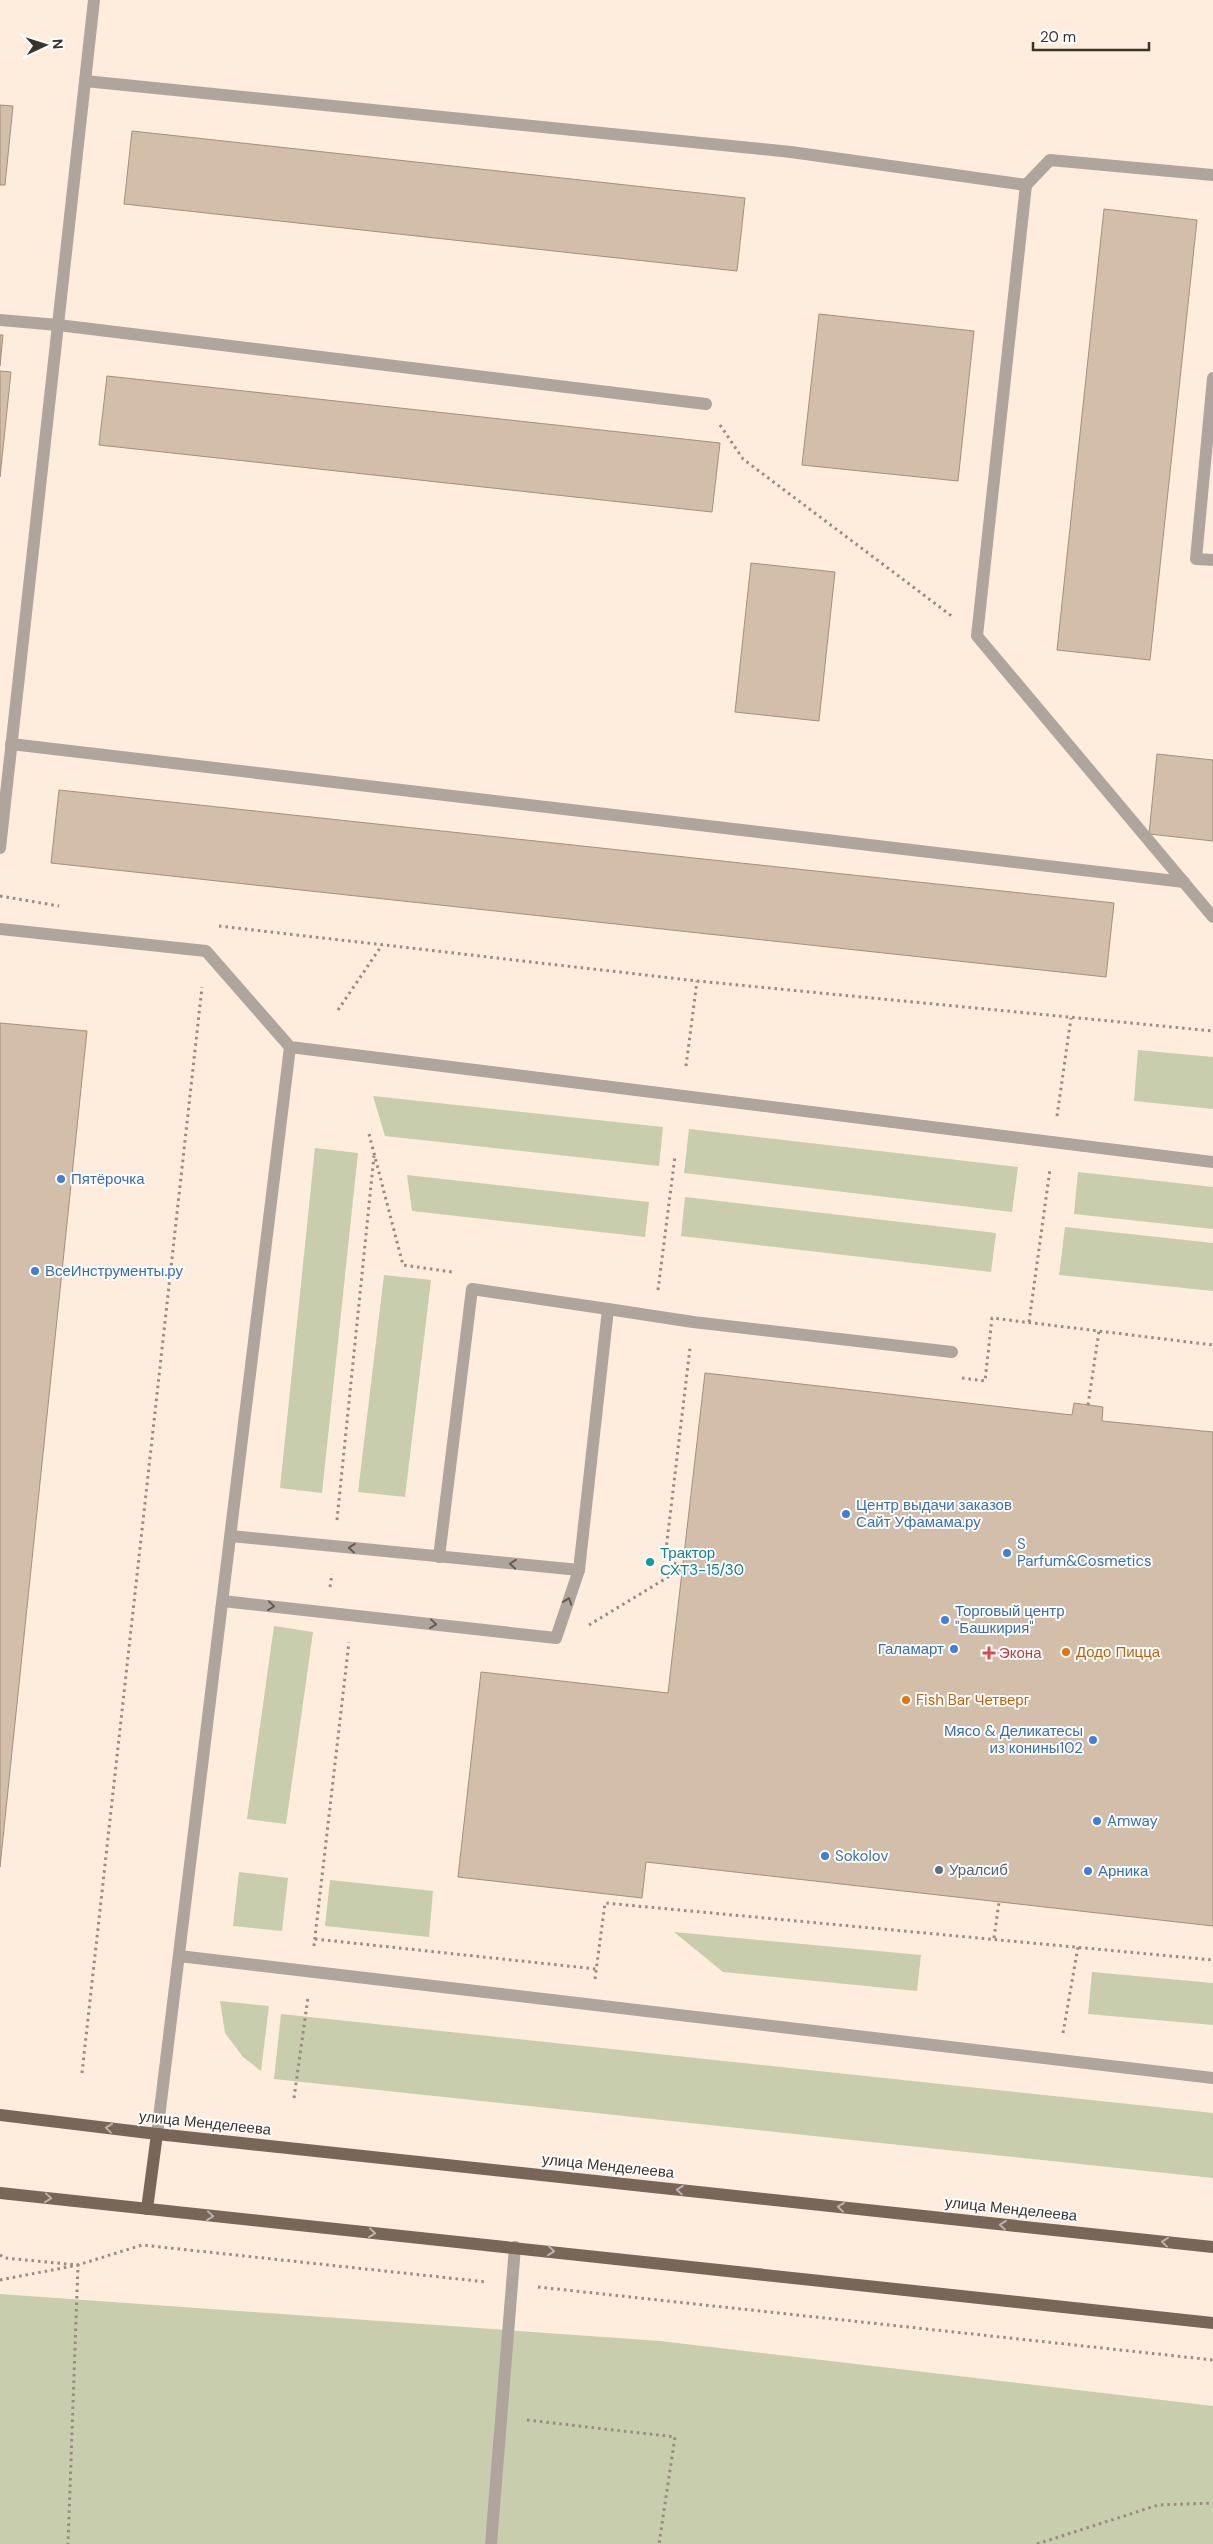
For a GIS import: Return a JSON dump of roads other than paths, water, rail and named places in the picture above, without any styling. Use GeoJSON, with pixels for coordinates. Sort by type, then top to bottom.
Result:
{"type":"FeatureCollection","features":[{"type":"Feature","properties":{"kind":"main road","name":"улица Менделеева"},"geometry":{"type":"LineString","coordinates":[[0,2114],[157,2134],[1213,2247]]}},
{"type":"Feature","properties":{"kind":"main road"},"geometry":{"type":"LineString","coordinates":[[147,2209],[157,2134]]}},
{"type":"Feature","properties":{"kind":"main road"},"geometry":{"type":"LineString","coordinates":[[0,2193],[1213,2323]]}},
{"type":"Feature","properties":{"kind":"street"},"geometry":{"type":"LineString","coordinates":[[0,848],[94,0]]}},
{"type":"Feature","properties":{"kind":"street"},"geometry":{"type":"LineString","coordinates":[[85,81],[791,152],[1026,185]]}},
{"type":"Feature","properties":{"kind":"street"},"geometry":{"type":"LineString","coordinates":[[1213,175],[1050,160],[1026,185],[977,636],[1213,917]]}},
{"type":"Feature","properties":{"kind":"street"},"geometry":{"type":"LineString","coordinates":[[0,320],[58,325],[706,404]]}},
{"type":"Feature","properties":{"kind":"street"},"geometry":{"type":"LineString","coordinates":[[1213,378],[1196,559],[1213,560]]}},
{"type":"Feature","properties":{"kind":"street"},"geometry":{"type":"LineString","coordinates":[[11,744],[1184,882]]}},
{"type":"Feature","properties":{"kind":"street"},"geometry":{"type":"LineString","coordinates":[[0,929],[206,951],[290,1047],[1213,1162]]}},
{"type":"Feature","properties":{"kind":"street"},"geometry":{"type":"LineString","coordinates":[[157,2134],[290,1047]]}},
{"type":"Feature","properties":{"kind":"street"},"geometry":{"type":"LineString","coordinates":[[439,1557],[472,1289],[693,1322],[952,1352]]}},
{"type":"Feature","properties":{"kind":"street"},"geometry":{"type":"LineString","coordinates":[[223,1601],[556,1638],[579,1570],[608,1309]]}},
{"type":"Feature","properties":{"kind":"street"},"geometry":{"type":"LineString","coordinates":[[231,1536],[579,1570]]}},
{"type":"Feature","properties":{"kind":"street"},"geometry":{"type":"LineString","coordinates":[[179,1956],[1213,2078]]}},
{"type":"Feature","properties":{"kind":"street"},"geometry":{"type":"LineString","coordinates":[[491,2544],[515,2247]]}},
{"type":"Feature","properties":{"kind":"place","name":"Пятёрочка"},"geometry":{"type":"Point","coordinates":[61,1179]}},
{"type":"Feature","properties":{"kind":"place","name":"ВсеИнструменты.ру"},"geometry":{"type":"Point","coordinates":[35,1271]}},
{"type":"Feature","properties":{"kind":"place","name":"Центр выдачи заказов Сайт Уфамама.ру"},"geometry":{"type":"Point","coordinates":[846,1514]}},
{"type":"Feature","properties":{"kind":"place","name":"S Parfum&Cosmetics"},"geometry":{"type":"Point","coordinates":[1007,1553]}},
{"type":"Feature","properties":{"kind":"place","name":"Трактор СХТ3-15/30"},"geometry":{"type":"Point","coordinates":[650,1562]}},
{"type":"Feature","properties":{"kind":"place","name":"Торговый центр \"Башкирия\""},"geometry":{"type":"Point","coordinates":[945,1620]}},
{"type":"Feature","properties":{"kind":"place","name":"Галамарт"},"geometry":{"type":"Point","coordinates":[954,1649]}},
{"type":"Feature","properties":{"kind":"place","name":"Додо Пицца"},"geometry":{"type":"Point","coordinates":[1066,1652]}},
{"type":"Feature","properties":{"kind":"place","name":"Экона"},"geometry":{"type":"Point","coordinates":[989,1653]}},
{"type":"Feature","properties":{"kind":"place","name":"Fish Bar Четверг"},"geometry":{"type":"Point","coordinates":[906,1700]}},
{"type":"Feature","properties":{"kind":"place","name":"Мясо & Деликатесы из конины102"},"geometry":{"type":"Point","coordinates":[1093,1740]}},
{"type":"Feature","properties":{"kind":"place","name":"Amway"},"geometry":{"type":"Point","coordinates":[1097,1821]}},
{"type":"Feature","properties":{"kind":"place","name":"Sokolov"},"geometry":{"type":"Point","coordinates":[825,1856]}},
{"type":"Feature","properties":{"kind":"place","name":"Уралсиб"},"geometry":{"type":"Point","coordinates":[939,1870]}},
{"type":"Feature","properties":{"kind":"place","name":"Арника"},"geometry":{"type":"Point","coordinates":[1088,1871]}}]}
